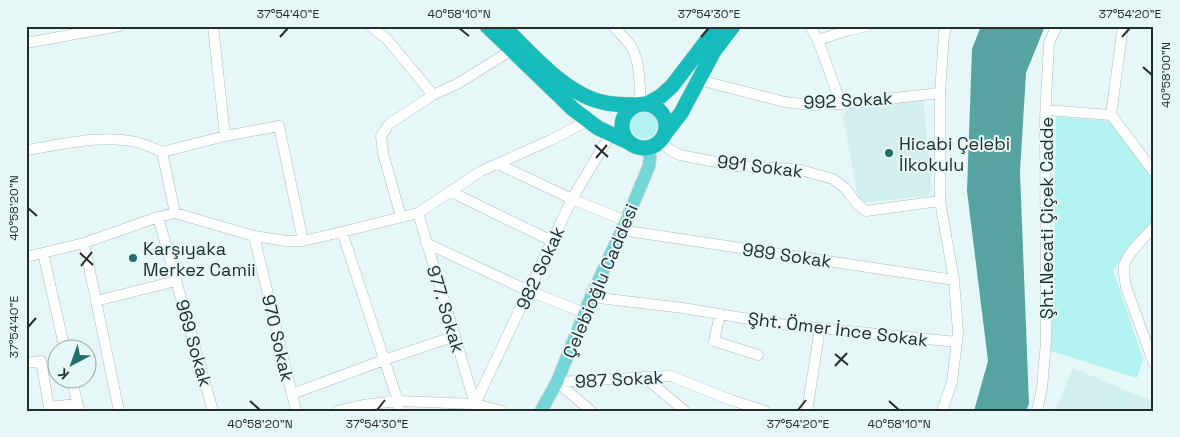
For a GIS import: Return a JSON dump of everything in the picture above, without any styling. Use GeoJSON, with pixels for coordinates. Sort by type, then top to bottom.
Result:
{"type":"FeatureCollection","features":[{"type":"Feature","properties":{"kind":"highway"},"geometry":{"type":"LineString","coordinates":[[487,26],[573,110],[610,135],[642,148],[657,141],[680,113],[714,52],[732,26]]}},
{"type":"Feature","properties":{"kind":"highway"},"geometry":{"type":"LineString","coordinates":[[503,26],[571,89],[601,102],[653,106],[659,110],[663,115],[666,128],[657,141]]}},
{"type":"Feature","properties":{"kind":"highway"},"geometry":{"type":"LineString","coordinates":[[630,143],[623,132],[622,125],[627,112],[661,96],[672,86],[718,26]]}},
{"type":"Feature","properties":{"kind":"main road","name":"Çelebioğlu Caddesi"},"geometry":{"type":"LineString","coordinates":[[540,411],[557,382],[591,297],[649,166],[657,141]]}},
{"type":"Feature","properties":{"kind":"street"},"geometry":{"type":"LineString","coordinates":[[26,43],[118,26]]}},
{"type":"Feature","properties":{"kind":"street"},"geometry":{"type":"LineString","coordinates":[[213,26],[225,136]]}},
{"type":"Feature","properties":{"kind":"street"},"geometry":{"type":"LineString","coordinates":[[370,26],[387,39],[433,95]]}},
{"type":"Feature","properties":{"kind":"street"},"geometry":{"type":"LineString","coordinates":[[614,26],[635,54],[641,105]]}},
{"type":"Feature","properties":{"kind":"street"},"geometry":{"type":"LineString","coordinates":[[810,26],[818,40],[842,104]]}},
{"type":"Feature","properties":{"kind":"street"},"geometry":{"type":"LineString","coordinates":[[818,40],[867,26]]}},
{"type":"Feature","properties":{"kind":"street"},"geometry":{"type":"LineString","coordinates":[[942,411],[952,382],[958,332],[954,280],[940,201],[940,93],[944,34],[947,26]]}},
{"type":"Feature","properties":{"kind":"street","name":"Şht.Necati Çiçek Cadde"},"geometry":{"type":"LineString","coordinates":[[1037,411],[1042,388],[1046,342],[1046,110],[1049,43],[1057,26]]}},
{"type":"Feature","properties":{"kind":"street"},"geometry":{"type":"LineString","coordinates":[[1123,26],[1111,115],[1154,172]]}},
{"type":"Feature","properties":{"kind":"street"},"geometry":{"type":"LineString","coordinates":[[401,217],[383,153],[381,136],[389,124],[433,95],[457,84],[512,50]]}},
{"type":"Feature","properties":{"kind":"street","name":"992 Sokak"},"geometry":{"type":"LineString","coordinates":[[699,80],[785,102],[810,105],[842,104],[940,93]]}},
{"type":"Feature","properties":{"kind":"street"},"geometry":{"type":"LineString","coordinates":[[1046,110],[1111,115]]}},
{"type":"Feature","properties":{"kind":"street"},"geometry":{"type":"LineString","coordinates":[[26,257],[84,243],[175,213],[254,236],[286,241],[303,240],[342,232],[418,213],[482,172],[587,121]]}},
{"type":"Feature","properties":{"kind":"street"},"geometry":{"type":"LineString","coordinates":[[26,150],[82,141],[117,140],[139,142],[162,152],[225,136],[279,126],[303,240]]}},
{"type":"Feature","properties":{"kind":"street","name":"982 Sokak"},"geometry":{"type":"LineString","coordinates":[[475,404],[572,199],[610,135]]}},
{"type":"Feature","properties":{"kind":"street","name":"991 Sokak"},"geometry":{"type":"LineString","coordinates":[[657,141],[680,155],[737,166],[798,169],[832,179],[845,188],[857,204],[866,211],[940,201]]}},
{"type":"Feature","properties":{"kind":"street"},"geometry":{"type":"LineString","coordinates":[[162,152],[175,213]]}},
{"type":"Feature","properties":{"kind":"street","name":"989 Sokak"},"geometry":{"type":"LineString","coordinates":[[498,164],[624,226],[954,280]]}},
{"type":"Feature","properties":{"kind":"street"},"geometry":{"type":"LineString","coordinates":[[451,192],[552,241]]}},
{"type":"Feature","properties":{"kind":"street","name":"977. Sokak"},"geometry":{"type":"LineString","coordinates":[[418,213],[475,404]]}},
{"type":"Feature","properties":{"kind":"street","name":"969 Sokak"},"geometry":{"type":"LineString","coordinates":[[158,218],[213,411]]}},
{"type":"Feature","properties":{"kind":"street"},"geometry":{"type":"LineString","coordinates":[[1154,227],[1124,264],[1126,286],[1154,364]]}},
{"type":"Feature","properties":{"kind":"street"},"geometry":{"type":"LineString","coordinates":[[342,232],[399,406]]}},
{"type":"Feature","properties":{"kind":"street","name":"970 Sokak"},"geometry":{"type":"LineString","coordinates":[[254,236],[296,411]]}},
{"type":"Feature","properties":{"kind":"street"},"geometry":{"type":"LineString","coordinates":[[426,242],[529,291],[585,312]]}},
{"type":"Feature","properties":{"kind":"street"},"geometry":{"type":"LineString","coordinates":[[84,243],[119,411]]}},
{"type":"Feature","properties":{"kind":"street"},"geometry":{"type":"LineString","coordinates":[[43,253],[63,340]]}},
{"type":"Feature","properties":{"kind":"street"},"geometry":{"type":"LineString","coordinates":[[96,301],[176,281]]}},
{"type":"Feature","properties":{"kind":"street","name":"Şht. Ömer İnce Sokak"},"geometry":{"type":"LineString","coordinates":[[591,297],[674,307],[779,324],[957,342]]}},
{"type":"Feature","properties":{"kind":"street","name":"Şht. Ömer İnce Sokak"},"geometry":{"type":"LineString","coordinates":[[720,314],[714,341],[758,355]]}},
{"type":"Feature","properties":{"kind":"street"},"geometry":{"type":"LineString","coordinates":[[807,411],[820,328]]}},
{"type":"Feature","properties":{"kind":"street"},"geometry":{"type":"LineString","coordinates":[[292,394],[455,336]]}},
{"type":"Feature","properties":{"kind":"street"},"geometry":{"type":"LineString","coordinates":[[26,363],[41,361],[49,407],[78,408],[74,390]]}},
{"type":"Feature","properties":{"kind":"street","name":"987 Sokak"},"geometry":{"type":"LineString","coordinates":[[557,382],[671,376],[731,400],[765,411]]}},
{"type":"Feature","properties":{"kind":"street"},"geometry":{"type":"LineString","coordinates":[[644,377],[685,411]]}},
{"type":"Feature","properties":{"kind":"street"},"geometry":{"type":"LineString","coordinates":[[557,382],[592,411]]}},
{"type":"Feature","properties":{"kind":"street"},"geometry":{"type":"LineString","coordinates":[[337,411],[399,406],[450,407],[475,404],[502,411]]}},
{"type":"Feature","properties":{"kind":"shaded area"},"geometry":{"type":"Polygon","coordinates":[[[981,26],[1045,26],[1026,73],[1020,172],[1029,404],[1026,411],[974,411],[988,361],[967,191],[972,49],[981,26]]]}},
{"type":"Feature","properties":{"kind":"shaded area","name":"Hicabi Çelebi İlkokulu"},"geometry":{"type":"Polygon","coordinates":[[[923,99],[932,190],[927,196],[859,203],[843,116],[849,108],[923,99]]]}},
{"type":"Feature","properties":{"kind":"shaded area"},"geometry":{"type":"Polygon","coordinates":[[[644,111],[654,115],[658,125],[654,135],[644,139],[634,135],[630,125],[634,115],[644,111]]]}},
{"type":"Feature","properties":{"kind":"shaded area"},"geometry":{"type":"Polygon","coordinates":[[[1056,117],[1111,121],[1154,179],[1154,219],[1113,270],[1143,359],[1137,378],[1051,351],[1056,117]]]}},
{"type":"Feature","properties":{"kind":"shaded area"},"geometry":{"type":"Polygon","coordinates":[[[1073,368],[1154,402],[1154,411],[1055,411],[1073,368]]]}},
{"type":"Feature","properties":{"kind":"place","name":"Hicabi Çelebi İlkokulu"},"geometry":{"type":"Point","coordinates":[889,153]}},
{"type":"Feature","properties":{"kind":"place","name":"Karşıyaka Merkez Camii"},"geometry":{"type":"Point","coordinates":[133,258]}}]}
